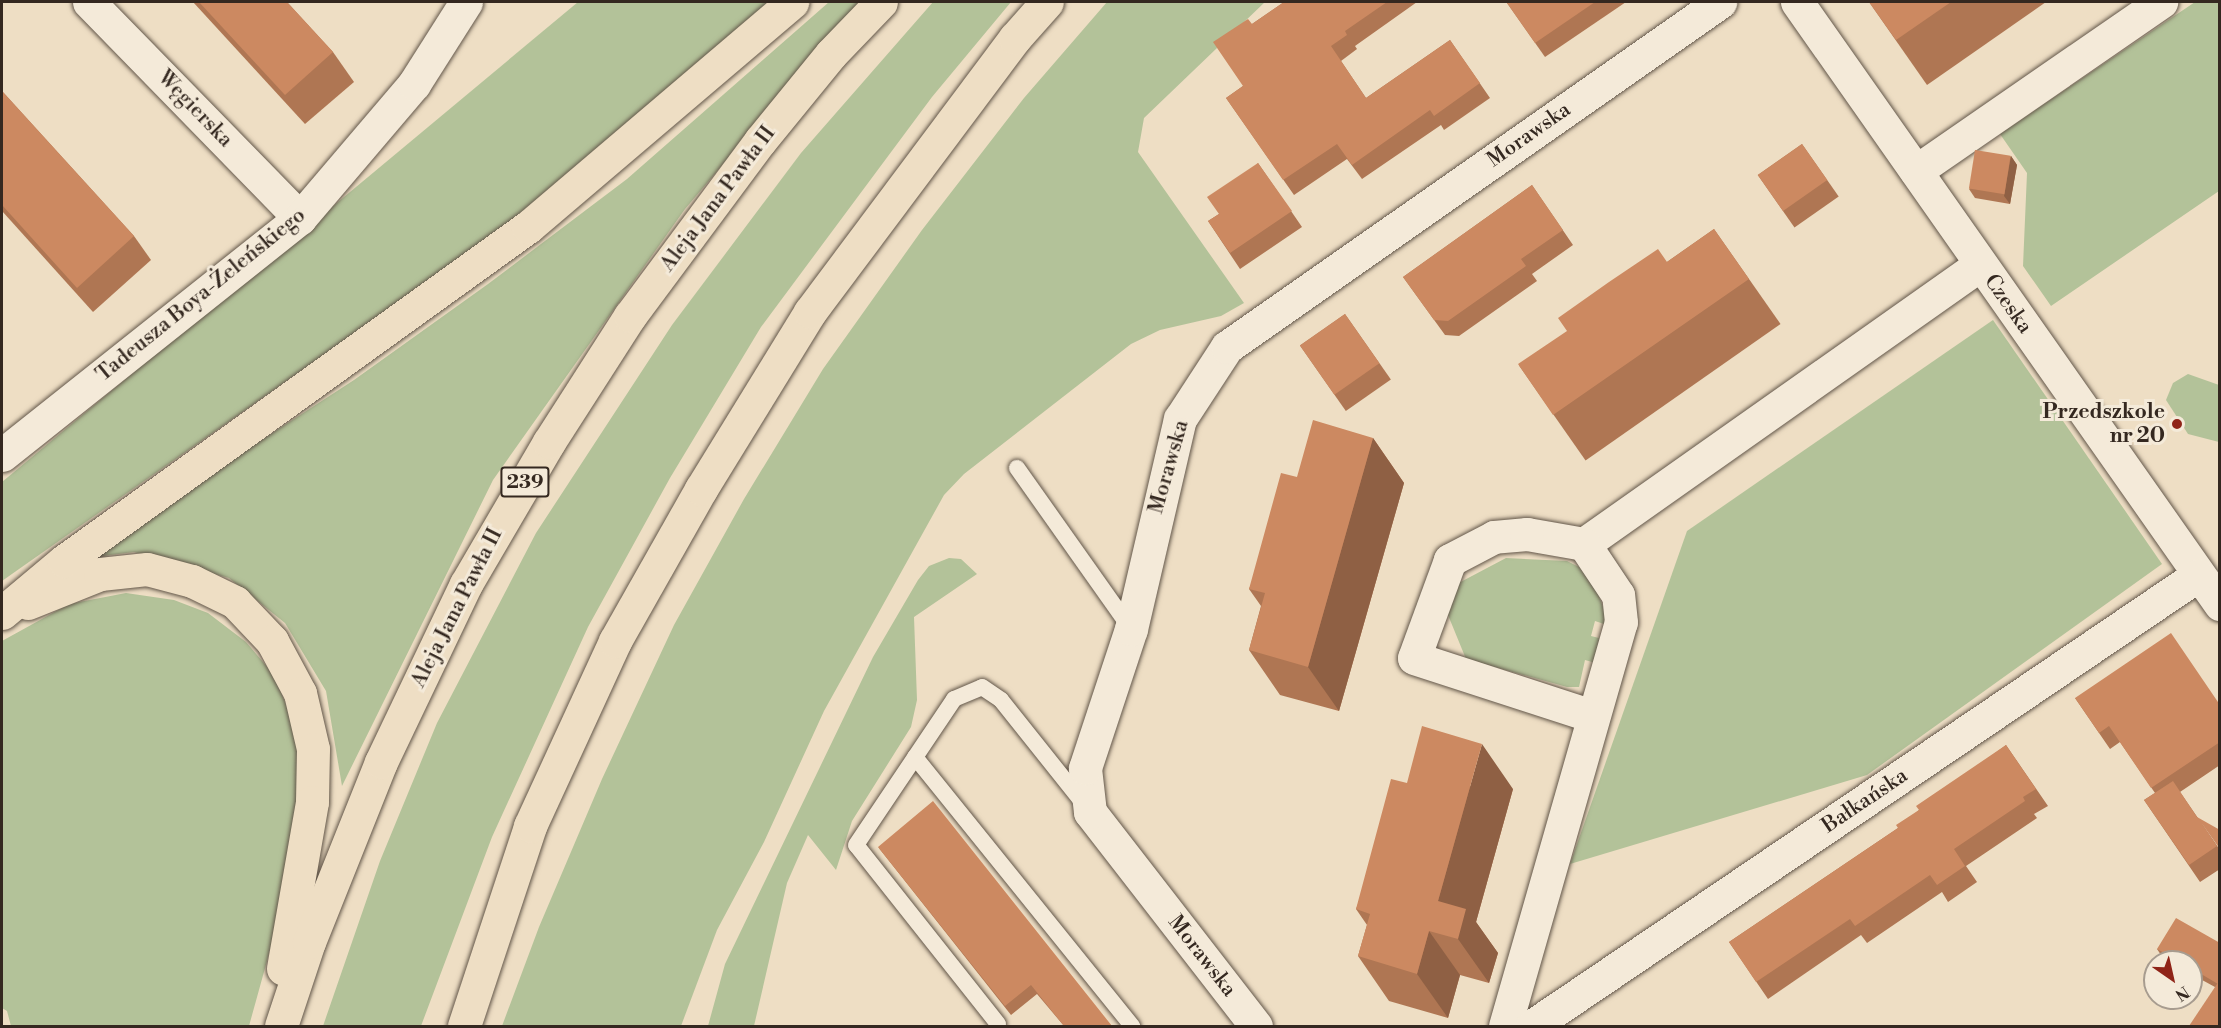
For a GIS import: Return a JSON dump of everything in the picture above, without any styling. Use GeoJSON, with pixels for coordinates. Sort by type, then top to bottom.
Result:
{"type":"FeatureCollection","features":[{"type":"Feature","properties":{"kind":"main road"},"geometry":{"type":"LineString","coordinates":[[2,614],[64,561],[528,227],[792,2]]}},
{"type":"Feature","properties":{"kind":"main road","name":"Aleja Jana Pawła II"},"geometry":{"type":"LineString","coordinates":[[281,1026],[309,942],[381,762],[466,584],[531,472],[630,316],[824,62],[881,2]]}},
{"type":"Feature","properties":{"kind":"main road"},"geometry":{"type":"LineString","coordinates":[[464,1026],[530,826],[615,640],[701,489],[810,312],[1015,38],[1047,2]]}},
{"type":"Feature","properties":{"kind":"main road"},"geometry":{"type":"LineString","coordinates":[[2,614],[99,574],[147,569],[192,581],[235,602],[272,641],[300,693],[313,749],[312,802],[272,1026]]}},
{"type":"Feature","properties":{"kind":"street","name":"Węgierska"},"geometry":{"type":"LineString","coordinates":[[89,2],[300,218]]}},
{"type":"Feature","properties":{"kind":"street","name":"Tadeusza Boya-Żeleńskiego"},"geometry":{"type":"LineString","coordinates":[[2,455],[300,218],[414,84],[466,2]]}},
{"type":"Feature","properties":{"kind":"street","name":"Morawska"},"geometry":{"type":"LineString","coordinates":[[1256,1026],[1090,812],[1085,768],[1131,629],[1180,419],[1227,347],[1720,2]]}},
{"type":"Feature","properties":{"kind":"street","name":"Czeska"},"geometry":{"type":"LineString","coordinates":[[1797,2],[2220,604]]}},
{"type":"Feature","properties":{"kind":"street"},"geometry":{"type":"LineString","coordinates":[[1916,171],[2161,2]]}},
{"type":"Feature","properties":{"kind":"street"},"geometry":{"type":"LineString","coordinates":[[1593,716],[1414,658],[1450,560],[1494,537],[1527,534],[1584,544],[1980,265]]}},
{"type":"Feature","properties":{"kind":"street"},"geometry":{"type":"LineString","coordinates":[[1505,1026],[1621,622],[1618,595],[1584,544]]}},
{"type":"Feature","properties":{"kind":"street","name":"Bałkańska"},"geometry":{"type":"LineString","coordinates":[[1532,1026],[2198,575]]}},
{"type":"Feature","properties":{"kind":"lane"},"geometry":{"type":"LineString","coordinates":[[1017,468],[1131,629]]}},
{"type":"Feature","properties":{"kind":"lane"},"geometry":{"type":"LineString","coordinates":[[998,1024],[856,845],[954,699],[982,687],[1001,700],[1090,812]]}},
{"type":"Feature","properties":{"kind":"lane"},"geometry":{"type":"LineString","coordinates":[[915,757],[1131,1026]]}},
{"type":"Feature","properties":{"kind":"green space"},"geometry":{"type":"Polygon","coordinates":[[[578,2],[774,2],[618,139],[480,245],[2,581],[2,482],[578,2]]]}},
{"type":"Feature","properties":{"kind":"green space"},"geometry":{"type":"Polygon","coordinates":[[[829,2],[861,2],[685,209],[493,480],[342,786],[326,691],[285,623],[229,578],[134,552],[79,559],[354,380],[488,284],[627,179],[829,2]]]}},
{"type":"Feature","properties":{"kind":"green space"},"geometry":{"type":"Polygon","coordinates":[[[933,2],[1011,2],[932,97],[761,327],[670,478],[588,627],[492,837],[421,1026],[323,1026],[380,861],[437,723],[536,533],[672,325],[801,153],[933,2]]]}},
{"type":"Feature","properties":{"kind":"green space"},"geometry":{"type":"Polygon","coordinates":[[[1107,2],[1265,2],[1144,118],[1138,152],[1244,303],[1221,316],[1160,330],[1131,344],[964,474],[944,495],[824,711],[764,842],[717,930],[681,1026],[502,1026],[539,927],[602,779],[674,625],[744,499],[823,369],[922,230],[1024,98],[1107,2]]]}},
{"type":"Feature","properties":{"kind":"green space"},"geometry":{"type":"Polygon","coordinates":[[[2195,2],[2219,2],[2219,191],[2051,306],[2023,266],[2027,173],[2000,134],[2195,2]]]}},
{"type":"Feature","properties":{"kind":"green space"},"geometry":{"type":"Polygon","coordinates":[[[1993,320],[2162,564],[1867,775],[1570,864],[1687,531],[1993,320]]]}},
{"type":"Feature","properties":{"kind":"green space"},"geometry":{"type":"Polygon","coordinates":[[[2188,374],[2219,385],[2219,442],[2188,434],[2166,400],[2173,383],[2188,374]]]}},
{"type":"Feature","properties":{"kind":"green space"},"geometry":{"type":"Polygon","coordinates":[[[949,558],[961,559],[977,574],[914,617],[917,700],[911,727],[852,821],[836,870],[808,835],[787,883],[754,1026],[708,1026],[725,964],[873,657],[918,580],[929,566],[949,558]]]}},
{"type":"Feature","properties":{"kind":"green space"},"geometry":{"type":"Polygon","coordinates":[[[1506,558],[1567,561],[1579,567],[1597,591],[1610,626],[1595,621],[1591,636],[1607,640],[1599,664],[1585,660],[1579,687],[1567,687],[1466,659],[1448,615],[1453,586],[1506,558]]]}},
{"type":"Feature","properties":{"kind":"green space"},"geometry":{"type":"Polygon","coordinates":[[[126,593],[174,600],[208,613],[246,642],[275,676],[296,731],[299,766],[291,874],[249,1026],[11,1026],[7,1011],[2,1008],[2,641],[69,604],[126,593]]]}},
{"type":"Feature","properties":{"kind":"building"},"geometry":{"type":"Polygon","coordinates":[[[199,2],[287,2],[333,52],[285,95],[199,2]]]}},
{"type":"Feature","properties":{"kind":"building"},"geometry":{"type":"Polygon","coordinates":[[[1284,2],[1387,2],[1345,31],[1347,35],[1331,46],[1366,98],[1450,40],[1480,83],[1434,116],[1430,110],[1352,165],[1337,144],[1283,180],[1226,98],[1243,86],[1213,42],[1248,19],[1252,24],[1284,2]]]}},
{"type":"Feature","properties":{"kind":"building"},"geometry":{"type":"Polygon","coordinates":[[[1595,2],[1535,43],[1507,3],[1595,2]]]}},
{"type":"Feature","properties":{"kind":"building"},"geometry":{"type":"Polygon","coordinates":[[[1869,2],[1951,2],[1896,40],[1869,2]]]}},
{"type":"Feature","properties":{"kind":"building"},"geometry":{"type":"Polygon","coordinates":[[[2,91],[134,236],[77,288],[2,205],[2,91]]]}},
{"type":"Feature","properties":{"kind":"building"},"geometry":{"type":"Polygon","coordinates":[[[1802,144],[1827,180],[1783,211],[1758,175],[1802,144]]]}},
{"type":"Feature","properties":{"kind":"building"},"geometry":{"type":"Polygon","coordinates":[[[1975,150],[2011,156],[2004,194],[1969,189],[1975,150]]]}},
{"type":"Feature","properties":{"kind":"building"},"geometry":{"type":"Polygon","coordinates":[[[1258,163],[1292,211],[1230,253],[1208,221],[1219,214],[1207,197],[1258,163]]]}},
{"type":"Feature","properties":{"kind":"building"},"geometry":{"type":"Polygon","coordinates":[[[1532,185],[1563,230],[1521,259],[1526,266],[1448,321],[1434,320],[1403,277],[1532,185]]]}},
{"type":"Feature","properties":{"kind":"building"},"geometry":{"type":"Polygon","coordinates":[[[1714,229],[1749,279],[1553,415],[1518,364],[1567,331],[1558,318],[1609,282],[1658,249],[1667,262],[1714,229]]]}},
{"type":"Feature","properties":{"kind":"building"},"geometry":{"type":"Polygon","coordinates":[[[1345,314],[1379,363],[1334,395],[1300,346],[1345,314]]]}},
{"type":"Feature","properties":{"kind":"building"},"geometry":{"type":"Polygon","coordinates":[[[1313,420],[1373,438],[1308,667],[1249,650],[1265,593],[1249,589],[1281,473],[1297,477],[1313,420]]]}},
{"type":"Feature","properties":{"kind":"building"},"geometry":{"type":"Polygon","coordinates":[[[2171,633],[2220,705],[2220,742],[2151,788],[2109,726],[2099,733],[2075,698],[2171,633]]]}},
{"type":"Feature","properties":{"kind":"building"},"geometry":{"type":"Polygon","coordinates":[[[1422,726],[1482,744],[1438,901],[1466,909],[1458,939],[1429,931],[1417,974],[1358,956],[1370,914],[1356,909],[1391,779],[1407,783],[1422,726]]]}},
{"type":"Feature","properties":{"kind":"building"},"geometry":{"type":"Polygon","coordinates":[[[2006,745],[2036,789],[2023,797],[2025,801],[1954,849],[1965,866],[1937,885],[1930,875],[1855,926],[1850,919],[1756,982],[1729,942],[1898,828],[1896,825],[1919,810],[1916,806],[2006,745]]]}},
{"type":"Feature","properties":{"kind":"building"},"geometry":{"type":"Polygon","coordinates":[[[2173,781],[2197,817],[2220,830],[2220,849],[2200,821],[2217,846],[2189,865],[2144,800],[2173,781]]]}},
{"type":"Feature","properties":{"kind":"building"},"geometry":{"type":"Polygon","coordinates":[[[933,801],[1112,1026],[1064,1026],[1031,985],[1005,1006],[878,847],[933,801]]]}},
{"type":"Feature","properties":{"kind":"building"},"geometry":{"type":"Polygon","coordinates":[[[2176,918],[2220,943],[2220,981],[2218,984],[2203,975],[2203,950],[2157,949],[2176,918]]]}},
{"type":"Feature","properties":{"kind":"building"},"geometry":{"type":"Polygon","coordinates":[[[2219,981],[2220,1026],[2189,1026],[2200,1010],[2203,1010],[2203,1005],[2219,981]]]}},
{"type":"Feature","properties":{"kind":"place","name":"Przedszkole nr 20"},"geometry":{"type":"Point","coordinates":[2177,424]}}]}
